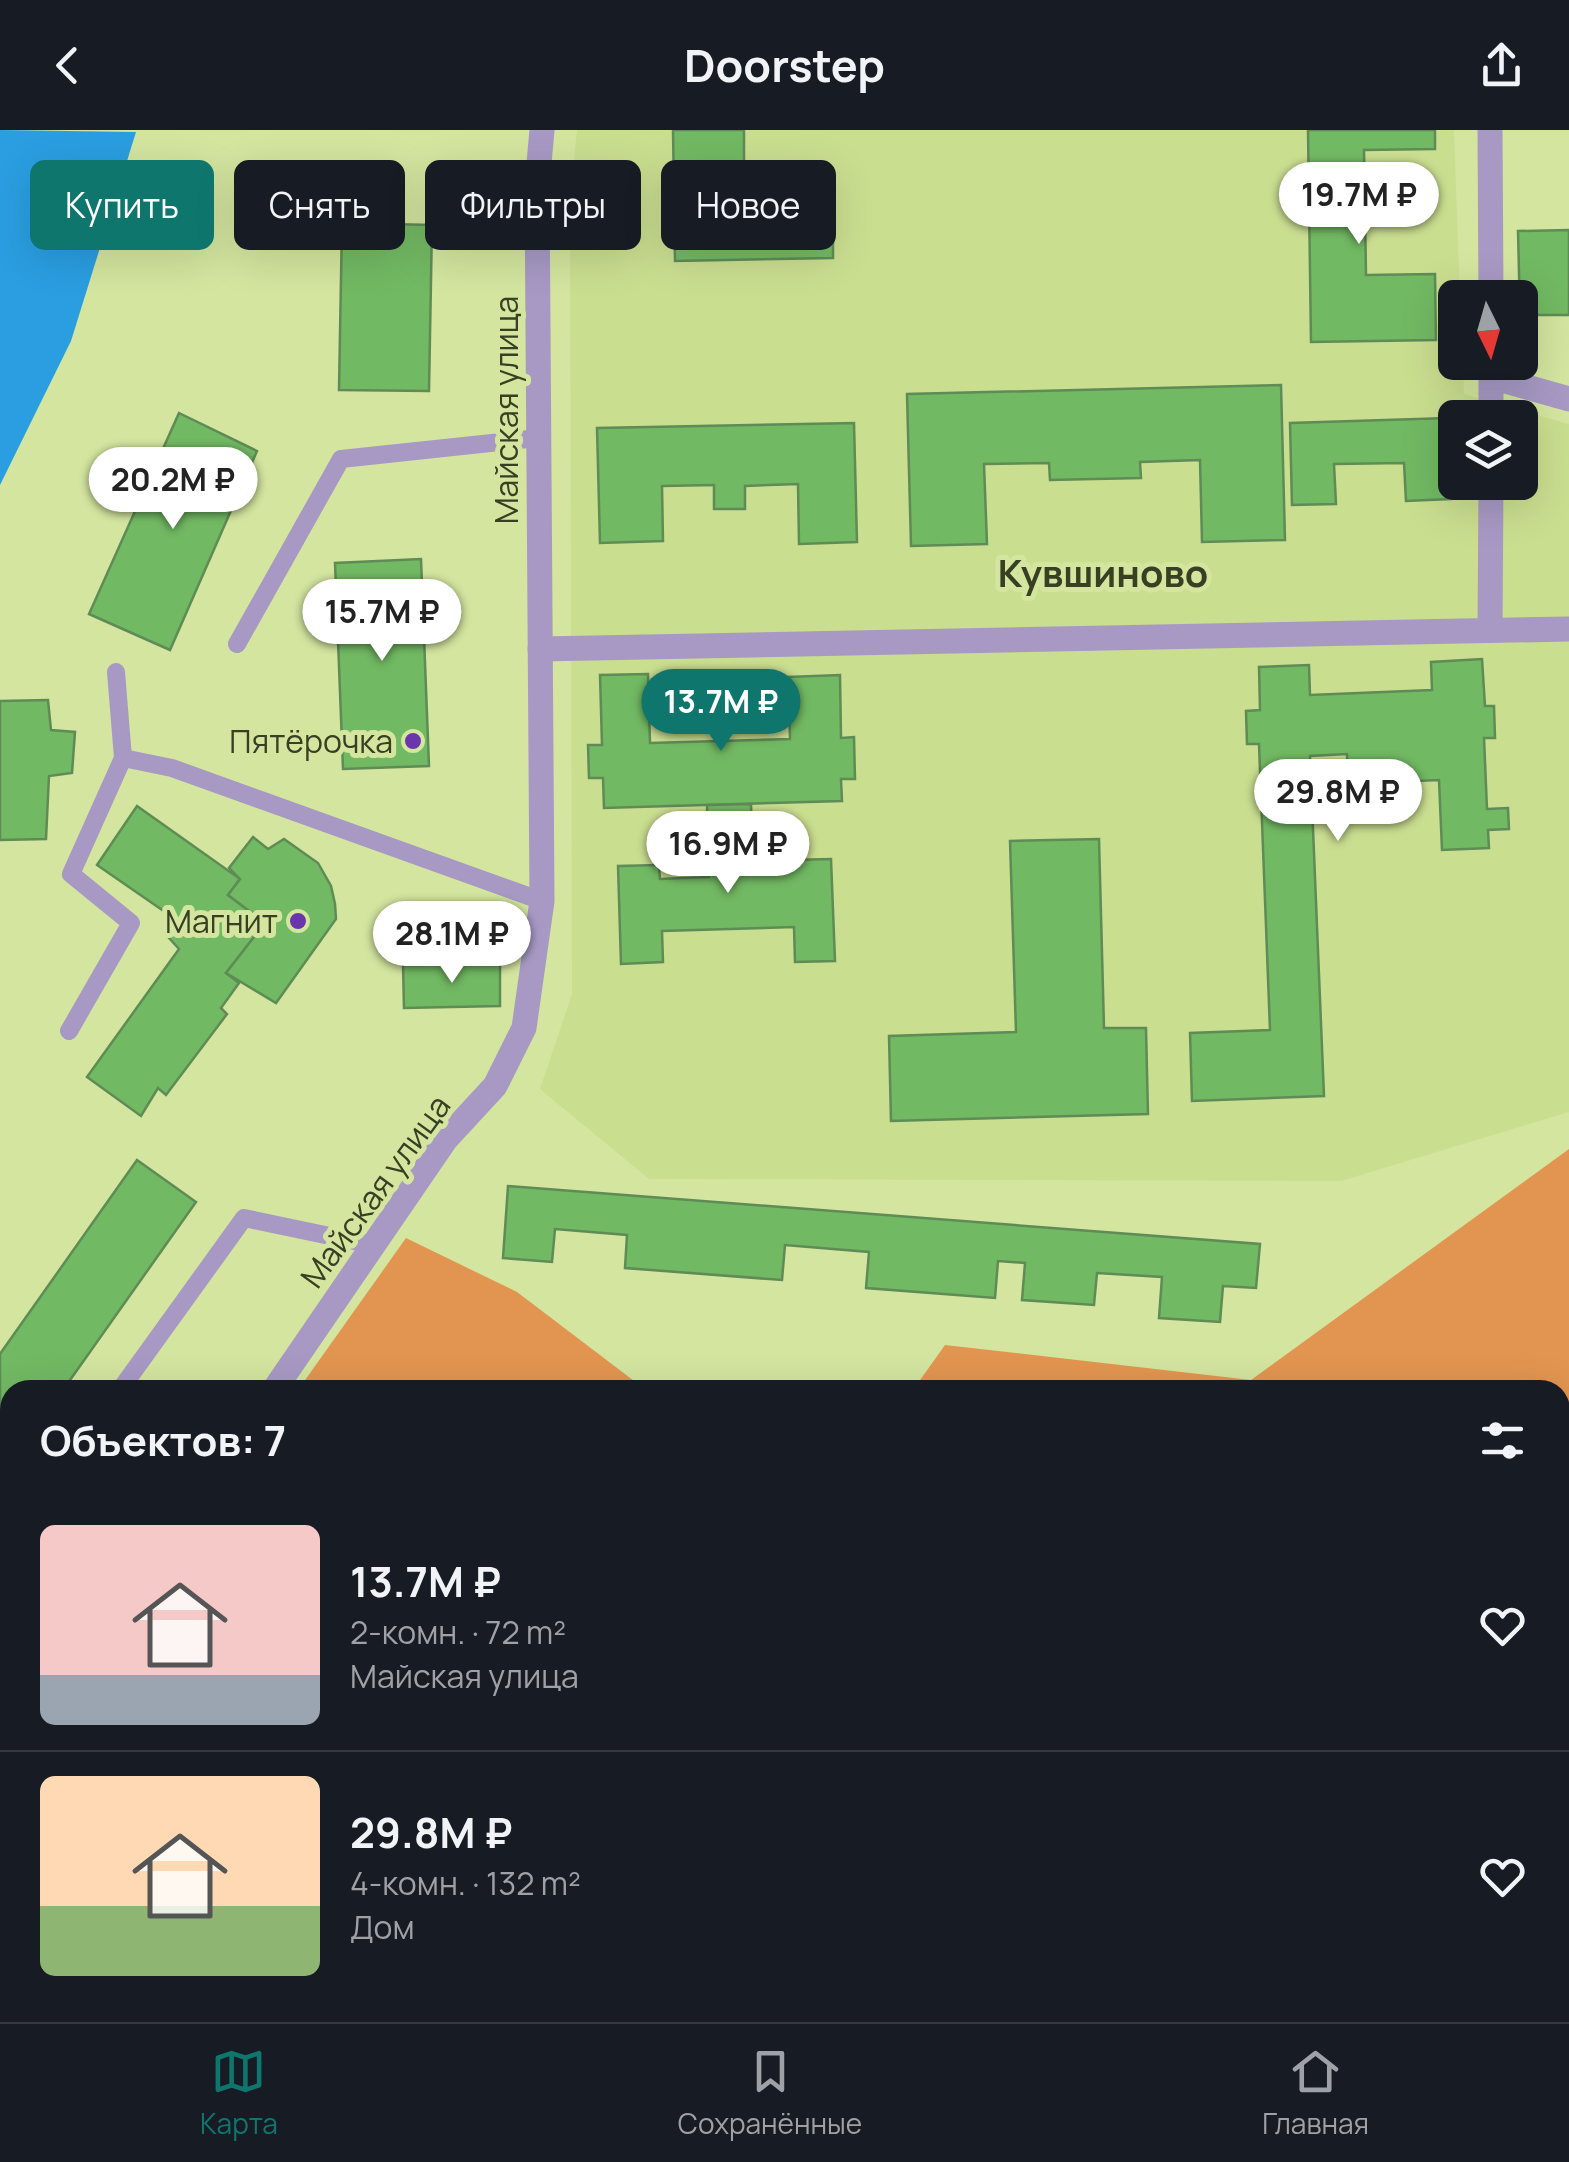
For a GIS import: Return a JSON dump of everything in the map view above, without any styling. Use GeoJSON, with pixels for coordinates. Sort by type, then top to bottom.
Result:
{"type":"FeatureCollection","features":[{"type":"Feature","properties":{"kind":"street","name":"Майская улица"},"geometry":{"type":"LineString","coordinates":[[281,1380],[446,1139],[495,1086],[524,1028],[542,901],[537,184],[542,130]]}},
{"type":"Feature","properties":{"kind":"street"},"geometry":{"type":"LineString","coordinates":[[1490,130],[1491,280]]}},
{"type":"Feature","properties":{"kind":"street"},"geometry":{"type":"LineString","coordinates":[[1519,380],[1569,398]]}},
{"type":"Feature","properties":{"kind":"street"},"geometry":{"type":"LineString","coordinates":[[1490,500],[1490,630]]}},
{"type":"Feature","properties":{"kind":"street"},"geometry":{"type":"LineString","coordinates":[[540,649],[1569,630]]}},
{"type":"Feature","properties":{"kind":"lane"},"geometry":{"type":"LineString","coordinates":[[237,644],[342,459],[538,438]]}},
{"type":"Feature","properties":{"kind":"lane"},"geometry":{"type":"LineString","coordinates":[[69,1031],[131,923],[71,874],[124,758],[116,672]]}},
{"type":"Feature","properties":{"kind":"lane"},"geometry":{"type":"LineString","coordinates":[[124,758],[172,768],[542,901]]}},
{"type":"Feature","properties":{"kind":"lane"},"geometry":{"type":"LineString","coordinates":[[127,1380],[244,1218],[374,1245]]}},
{"type":"Feature","properties":{"kind":"shaded area"},"geometry":{"type":"Polygon","coordinates":[[[577,130],[1454,130],[1459,280],[1438,280],[1438,380],[1464,380],[1464,394],[1485,400],[1438,400],[1438,500],[1538,500],[1538,415],[1569,424],[1569,1112],[1341,1181],[649,1179],[540,1089],[572,994],[570,250],[641,250],[641,160],[574,160],[577,130]]]}},
{"type":"Feature","properties":{"kind":"shaded area"},"geometry":{"type":"Polygon","coordinates":[[[1569,1149],[1569,1380],[1251,1380],[1569,1149]]]}},
{"type":"Feature","properties":{"kind":"shaded area"},"geometry":{"type":"Polygon","coordinates":[[[406,1238],[517,1292],[633,1380],[305,1380],[406,1238]]]}},
{"type":"Feature","properties":{"kind":"shaded area"},"geometry":{"type":"Polygon","coordinates":[[[945,1345],[1251,1380],[920,1380],[945,1345]]]}},
{"type":"Feature","properties":{"kind":"water"},"geometry":{"type":"Polygon","coordinates":[[[0,130],[136,132],[127,160],[30,160],[30,250],[99,250],[71,341],[0,485],[0,130]]]}},
{"type":"Feature","properties":{"kind":"building"},"geometry":{"type":"Polygon","coordinates":[[[673,130],[744,130],[744,160],[673,160],[673,130]]]}},
{"type":"Feature","properties":{"kind":"building"},"geometry":{"type":"Polygon","coordinates":[[[1308,130],[1435,130],[1435,149],[1364,150],[1366,275],[1435,274],[1436,340],[1311,342],[1308,130]]]}},
{"type":"Feature","properties":{"kind":"building"},"geometry":{"type":"Polygon","coordinates":[[[405,224],[425,225],[425,250],[432,250],[429,391],[339,390],[342,250],[405,250],[405,224]]]}},
{"type":"Feature","properties":{"kind":"building"},"geometry":{"type":"Polygon","coordinates":[[[1569,230],[1569,315],[1538,315],[1538,280],[1519,280],[1518,231],[1569,230]]]}},
{"type":"Feature","properties":{"kind":"building"},"geometry":{"type":"Polygon","coordinates":[[[675,250],[833,250],[833,258],[675,261],[675,250]]]}},
{"type":"Feature","properties":{"kind":"building"},"geometry":{"type":"Polygon","coordinates":[[[1281,385],[1285,540],[1202,542],[1200,460],[1140,462],[1141,478],[1050,480],[1049,463],[984,464],[987,544],[911,546],[907,394],[1281,385]]]}},
{"type":"Feature","properties":{"kind":"building"},"geometry":{"type":"Polygon","coordinates":[[[179,413],[257,451],[170,650],[89,614],[179,413]]]}},
{"type":"Feature","properties":{"kind":"building"},"geometry":{"type":"Polygon","coordinates":[[[1438,418],[1438,500],[1406,501],[1404,463],[1334,464],[1336,504],[1292,505],[1290,423],[1438,418]]]}},
{"type":"Feature","properties":{"kind":"building"},"geometry":{"type":"Polygon","coordinates":[[[854,423],[857,542],[799,544],[798,484],[745,486],[745,509],[714,509],[714,485],[662,486],[663,541],[600,543],[597,428],[854,423]]]}},
{"type":"Feature","properties":{"kind":"building"},"geometry":{"type":"Polygon","coordinates":[[[421,559],[429,766],[343,769],[335,563],[421,559]]]}},
{"type":"Feature","properties":{"kind":"building"},"geometry":{"type":"Polygon","coordinates":[[[1482,659],[1485,706],[1494,706],[1495,738],[1484,738],[1487,809],[1508,808],[1509,829],[1488,830],[1489,848],[1442,850],[1439,780],[1348,784],[1347,754],[1310,756],[1324,1096],[1192,1101],[1190,1033],[1270,1030],[1259,744],[1247,744],[1246,711],[1260,710],[1259,667],[1309,665],[1310,695],[1432,690],[1431,662],[1482,659]]]}},
{"type":"Feature","properties":{"kind":"building"},"geometry":{"type":"Polygon","coordinates":[[[648,674],[650,743],[790,739],[788,677],[840,675],[841,738],[854,737],[855,779],[841,779],[842,801],[604,808],[603,778],[589,778],[588,745],[602,745],[600,675],[648,674]]]}},
{"type":"Feature","properties":{"kind":"building"},"geometry":{"type":"Polygon","coordinates":[[[48,700],[51,730],[75,732],[72,773],[49,776],[46,839],[0,840],[0,701],[48,700]]]}},
{"type":"Feature","properties":{"kind":"building"},"geometry":{"type":"Polygon","coordinates":[[[751,804],[753,874],[791,872],[791,860],[831,859],[835,961],[795,962],[794,927],[662,931],[663,962],[621,964],[618,866],[659,865],[660,879],[709,877],[707,805],[751,804]]]}},
{"type":"Feature","properties":{"kind":"building"},"geometry":{"type":"Polygon","coordinates":[[[137,806],[240,879],[228,895],[265,923],[226,973],[239,983],[221,1008],[227,1014],[166,1095],[158,1088],[141,1116],[87,1077],[179,949],[169,938],[181,923],[97,865],[137,806]]]}},
{"type":"Feature","properties":{"kind":"building","name":"Магнит"},"geometry":{"type":"Polygon","coordinates":[[[253,837],[268,849],[284,839],[318,863],[331,886],[335,904],[336,919],[276,1003],[226,973],[265,923],[228,895],[240,879],[229,868],[253,837]]]}},
{"type":"Feature","properties":{"kind":"building"},"geometry":{"type":"Polygon","coordinates":[[[1099,839],[1104,1028],[1146,1028],[1148,1114],[891,1121],[889,1036],[1016,1032],[1010,841],[1099,839]]]}},
{"type":"Feature","properties":{"kind":"building"},"geometry":{"type":"Polygon","coordinates":[[[500,964],[500,1006],[404,1008],[403,965],[500,964]]]}},
{"type":"Feature","properties":{"kind":"building"},"geometry":{"type":"Polygon","coordinates":[[[137,1160],[196,1202],[70,1380],[0,1380],[0,1354],[137,1160]]]}},
{"type":"Feature","properties":{"kind":"building"},"geometry":{"type":"Polygon","coordinates":[[[508,1186],[1260,1244],[1256,1288],[1223,1286],[1220,1322],[1159,1318],[1162,1277],[1097,1273],[1094,1305],[1022,1300],[1025,1263],[998,1261],[995,1298],[866,1288],[869,1252],[785,1245],[782,1280],[625,1268],[627,1235],[555,1229],[552,1262],[503,1258],[508,1186]]]}},
{"type":"Feature","properties":{"kind":"place","name":"Пятёрочка"},"geometry":{"type":"Point","coordinates":[413,741]}},
{"type":"Feature","properties":{"kind":"place","name":"Магнит"},"geometry":{"type":"Point","coordinates":[298,921]}},
{"type":"Feature","properties":{"kind":"district","name":"Кувшиново"},"geometry":{"type":"Point","coordinates":[1103,572]}}]}
